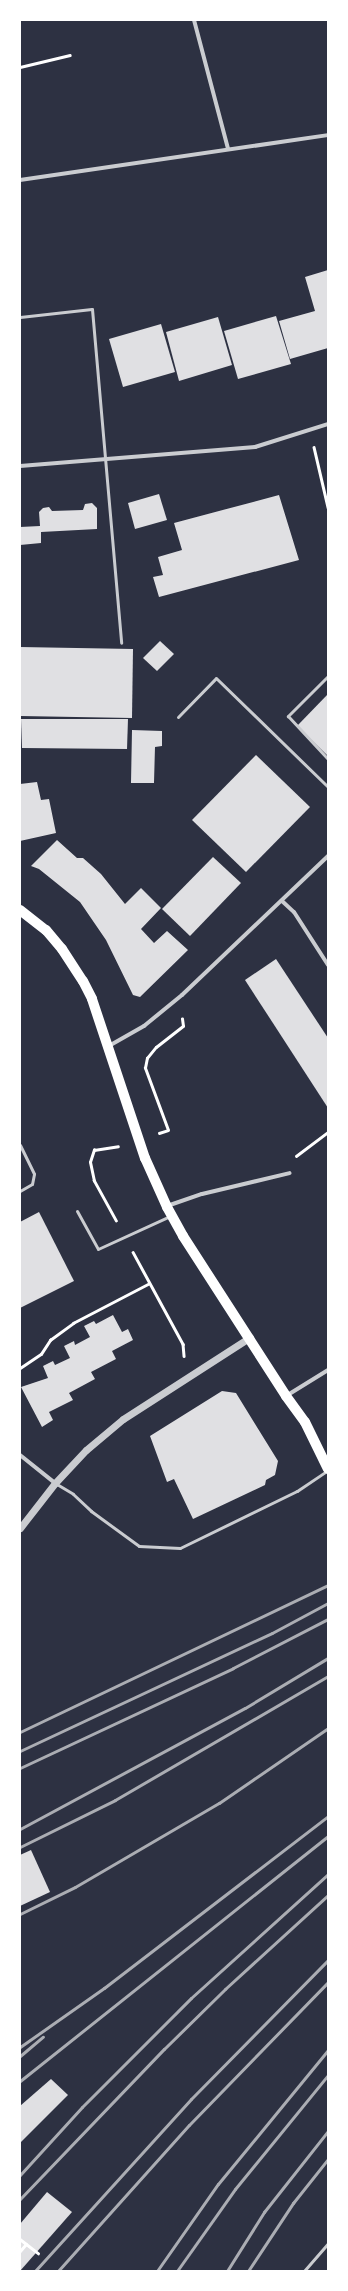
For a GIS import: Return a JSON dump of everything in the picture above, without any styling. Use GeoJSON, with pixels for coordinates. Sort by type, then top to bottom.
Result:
{"type":"FeatureCollection","features":[{"type":"Feature","properties":{"kind":"main road"},"geometry":{"type":"LineString","coordinates":[[20,910],[46,930],[62,949],[83,981],[145,1158],[169,1211],[286,1396],[305,1422],[328,1469]]}},
{"type":"Feature","properties":{"kind":"street"},"geometry":{"type":"LineString","coordinates":[[194,20],[228,149]]}},
{"type":"Feature","properties":{"kind":"street"},"geometry":{"type":"LineString","coordinates":[[20,180],[328,135]]}},
{"type":"Feature","properties":{"kind":"street"},"geometry":{"type":"LineString","coordinates":[[20,466],[255,447],[328,424]]}},
{"type":"Feature","properties":{"kind":"street"},"geometry":{"type":"LineString","coordinates":[[107,1047],[144,1026],[182,995],[328,856]]}},
{"type":"Feature","properties":{"kind":"street"},"geometry":{"type":"LineString","coordinates":[[282,901],[294,912],[328,965]]}},
{"type":"Feature","properties":{"kind":"street"},"geometry":{"type":"LineString","coordinates":[[169,1211],[202,1194],[290,1173]]}},
{"type":"Feature","properties":{"kind":"street"},"geometry":{"type":"LineString","coordinates":[[20,1528],[54,1483],[86,1450],[123,1419],[250,1337]]}},
{"type":"Feature","properties":{"kind":"street"},"geometry":{"type":"LineString","coordinates":[[286,1396],[328,1370]]}},
{"type":"Feature","properties":{"kind":"street"},"geometry":{"type":"LineString","coordinates":[[20,1455],[54,1483]]}},
{"type":"Feature","properties":{"kind":"lane"},"geometry":{"type":"LineString","coordinates":[[20,317],[92,309],[121,643]]}},
{"type":"Feature","properties":{"kind":"lane"},"geometry":{"type":"LineString","coordinates":[[328,676],[288,716],[328,760]]}},
{"type":"Feature","properties":{"kind":"lane"},"geometry":{"type":"LineString","coordinates":[[178,717],[216,678],[328,787]]}},
{"type":"Feature","properties":{"kind":"lane"},"geometry":{"type":"LineString","coordinates":[[20,1145],[34,1174],[32,1184],[20,1191]]}},
{"type":"Feature","properties":{"kind":"lane"},"geometry":{"type":"LineString","coordinates":[[77,1211],[98,1249],[125,1236],[169,1211]]}},
{"type":"Feature","properties":{"kind":"lane"},"geometry":{"type":"LineString","coordinates":[[54,1483],[73,1494],[91,1511],[139,1546],[180,1548],[297,1491],[328,1469]]}},
{"type":"Feature","properties":{"kind":"lane"},"geometry":{"type":"LineString","coordinates":[[304,2271],[328,2243]]}},
{"type":"Feature","properties":{"kind":"path"},"geometry":{"type":"LineString","coordinates":[[20,67],[70,54]]}},
{"type":"Feature","properties":{"kind":"path"},"geometry":{"type":"LineString","coordinates":[[310,430],[328,507]]}},
{"type":"Feature","properties":{"kind":"path"},"geometry":{"type":"LineString","coordinates":[[156,1134],[168,1130],[145,1068],[147,1058],[156,1047],[183,1026],[182,995]]}},
{"type":"Feature","properties":{"kind":"path"},"geometry":{"type":"LineString","coordinates":[[152,1042],[156,1047]]}},
{"type":"Feature","properties":{"kind":"path"},"geometry":{"type":"LineString","coordinates":[[290,1173],[297,1154],[328,1132]]}},
{"type":"Feature","properties":{"kind":"path"},"geometry":{"type":"LineString","coordinates":[[117,1146],[94,1150],[90,1162],[94,1182],[125,1236],[148,1284],[182,1344],[188,1376]]}},
{"type":"Feature","properties":{"kind":"path"},"geometry":{"type":"LineString","coordinates":[[20,1368],[41,1354],[50,1340],[73,1323],[148,1284]]}},
{"type":"Feature","properties":{"kind":"path"},"geometry":{"type":"LineString","coordinates":[[20,2239],[38,2252]]}},
{"type":"Feature","properties":{"kind":"path"},"geometry":{"type":"LineString","coordinates":[[20,2251],[26,2244]]}},
{"type":"Feature","properties":{"kind":"building"},"geometry":{"type":"Polygon","coordinates":[[[328,270],[328,348],[290,359],[279,321],[315,311],[305,277],[328,270]]]}},
{"type":"Feature","properties":{"kind":"building"},"geometry":{"type":"Polygon","coordinates":[[[276,316],[291,364],[238,379],[224,331],[276,316]]]}},
{"type":"Feature","properties":{"kind":"building"},"geometry":{"type":"Polygon","coordinates":[[[218,317],[232,365],[179,381],[166,332],[218,317]]]}},
{"type":"Feature","properties":{"kind":"building"},"geometry":{"type":"Polygon","coordinates":[[[161,324],[175,372],[123,387],[109,339],[161,324]]]}},
{"type":"Feature","properties":{"kind":"building"},"geometry":{"type":"Polygon","coordinates":[[[159,494],[167,520],[135,529],[128,503],[159,494]]]}},
{"type":"Feature","properties":{"kind":"building"},"geometry":{"type":"Polygon","coordinates":[[[279,495],[299,560],[159,597],[153,577],[163,575],[158,557],[182,550],[174,523],[279,495]]]}},
{"type":"Feature","properties":{"kind":"building"},"geometry":{"type":"Polygon","coordinates":[[[92,503],[97,508],[97,529],[41,532],[41,543],[20,545],[20,527],[40,526],[39,512],[43,508],[49,507],[52,511],[83,510],[85,504],[92,503]]]}},
{"type":"Feature","properties":{"kind":"building"},"geometry":{"type":"Polygon","coordinates":[[[160,641],[174,654],[157,671],[143,658],[160,641]]]}},
{"type":"Feature","properties":{"kind":"building"},"geometry":{"type":"Polygon","coordinates":[[[20,647],[133,649],[132,718],[20,716],[20,647]]]}},
{"type":"Feature","properties":{"kind":"building"},"geometry":{"type":"Polygon","coordinates":[[[328,694],[328,756],[297,726],[328,694]]]}},
{"type":"Feature","properties":{"kind":"building"},"geometry":{"type":"Polygon","coordinates":[[[21,719],[128,719],[127,749],[22,748],[21,719]]]}},
{"type":"Feature","properties":{"kind":"building"},"geometry":{"type":"Polygon","coordinates":[[[132,730],[162,731],[162,746],[155,747],[154,783],[131,783],[132,730]]]}},
{"type":"Feature","properties":{"kind":"building"},"geometry":{"type":"Polygon","coordinates":[[[256,755],[310,807],[246,872],[192,820],[256,755]]]}},
{"type":"Feature","properties":{"kind":"building"},"geometry":{"type":"Polygon","coordinates":[[[37,782],[41,800],[49,799],[56,833],[20,841],[20,784],[37,782]]]}},
{"type":"Feature","properties":{"kind":"building"},"geometry":{"type":"Polygon","coordinates":[[[57,840],[77,858],[83,858],[101,874],[125,904],[141,888],[161,908],[141,929],[154,943],[167,931],[188,950],[140,997],[133,995],[106,940],[80,902],[39,869],[31,866],[57,840]]]}},
{"type":"Feature","properties":{"kind":"building"},"geometry":{"type":"Polygon","coordinates":[[[213,857],[241,883],[190,936],[162,909],[213,857]]]}},
{"type":"Feature","properties":{"kind":"building"},"geometry":{"type":"Polygon","coordinates":[[[276,959],[328,1038],[328,1108],[245,980],[276,959]]]}},
{"type":"Feature","properties":{"kind":"building"},"geometry":{"type":"Polygon","coordinates":[[[39,1212],[74,1281],[20,1308],[20,1222],[39,1212]]]}},
{"type":"Feature","properties":{"kind":"building"},"geometry":{"type":"Polygon","coordinates":[[[113,1315],[122,1332],[128,1329],[133,1340],[112,1351],[116,1359],[91,1372],[95,1379],[69,1393],[73,1400],[49,1412],[53,1420],[42,1427],[21,1387],[48,1378],[43,1366],[53,1361],[55,1365],[70,1358],[64,1346],[74,1341],[75,1345],[90,1337],[84,1326],[94,1321],[96,1324],[113,1315]]]}},
{"type":"Feature","properties":{"kind":"building"},"geometry":{"type":"Polygon","coordinates":[[[222,1391],[236,1393],[278,1461],[275,1475],[266,1480],[265,1485],[193,1519],[174,1479],[167,1482],[150,1436],[222,1391]]]}},
{"type":"Feature","properties":{"kind":"building"},"geometry":{"type":"Polygon","coordinates":[[[31,1850],[50,1892],[20,1906],[20,1855],[31,1850]]]}},
{"type":"Feature","properties":{"kind":"building"},"geometry":{"type":"Polygon","coordinates":[[[51,2079],[68,2095],[20,2143],[20,2106],[51,2079]]]}},
{"type":"Feature","properties":{"kind":"building"},"geometry":{"type":"Polygon","coordinates":[[[47,2192],[72,2212],[20,2271],[20,2224],[47,2192]]]}},
{"type":"Feature","properties":{"kind":"railway"},"geometry":{"type":"LineString","coordinates":[[20,1732],[328,1585]]}},
{"type":"Feature","properties":{"kind":"railway"},"geometry":{"type":"LineString","coordinates":[[20,1751],[272,1633],[328,1603]]}},
{"type":"Feature","properties":{"kind":"railway"},"geometry":{"type":"LineString","coordinates":[[20,1768],[233,1668],[328,1619]]}},
{"type":"Feature","properties":{"kind":"railway"},"geometry":{"type":"LineString","coordinates":[[20,1829],[245,1708],[328,1658]]}},
{"type":"Feature","properties":{"kind":"railway"},"geometry":{"type":"LineString","coordinates":[[20,1847],[115,1800],[328,1676]]}},
{"type":"Feature","properties":{"kind":"railway"},"geometry":{"type":"LineString","coordinates":[[20,1914],[75,1887],[219,1803],[328,1728]]}},
{"type":"Feature","properties":{"kind":"railway"},"geometry":{"type":"LineString","coordinates":[[20,2047],[104,1988],[328,1816]]}},
{"type":"Feature","properties":{"kind":"railway"},"geometry":{"type":"LineString","coordinates":[[20,2081],[328,1836]]}},
{"type":"Feature","properties":{"kind":"railway"},"geometry":{"type":"LineString","coordinates":[[20,2175],[82,2107],[191,1998],[328,1874]]}},
{"type":"Feature","properties":{"kind":"railway"},"geometry":{"type":"LineString","coordinates":[[20,2199],[164,2049],[225,1989],[328,1895]]}},
{"type":"Feature","properties":{"kind":"railway"},"geometry":{"type":"LineString","coordinates":[[35,2271],[191,2099],[328,1960]]}},
{"type":"Feature","properties":{"kind":"railway"},"geometry":{"type":"LineString","coordinates":[[58,2271],[189,2125],[328,1982]]}},
{"type":"Feature","properties":{"kind":"railway"},"geometry":{"type":"LineString","coordinates":[[20,2056],[43,2037]]}},
{"type":"Feature","properties":{"kind":"railway"},"geometry":{"type":"LineString","coordinates":[[157,2271],[218,2184],[328,2050]]}},
{"type":"Feature","properties":{"kind":"railway"},"geometry":{"type":"LineString","coordinates":[[177,2271],[235,2189],[328,2075]]}},
{"type":"Feature","properties":{"kind":"railway"},"geometry":{"type":"LineString","coordinates":[[227,2271],[264,2212],[328,2131]]}},
{"type":"Feature","properties":{"kind":"railway"},"geometry":{"type":"LineString","coordinates":[[248,2271],[293,2203],[328,2159]]}}]}
